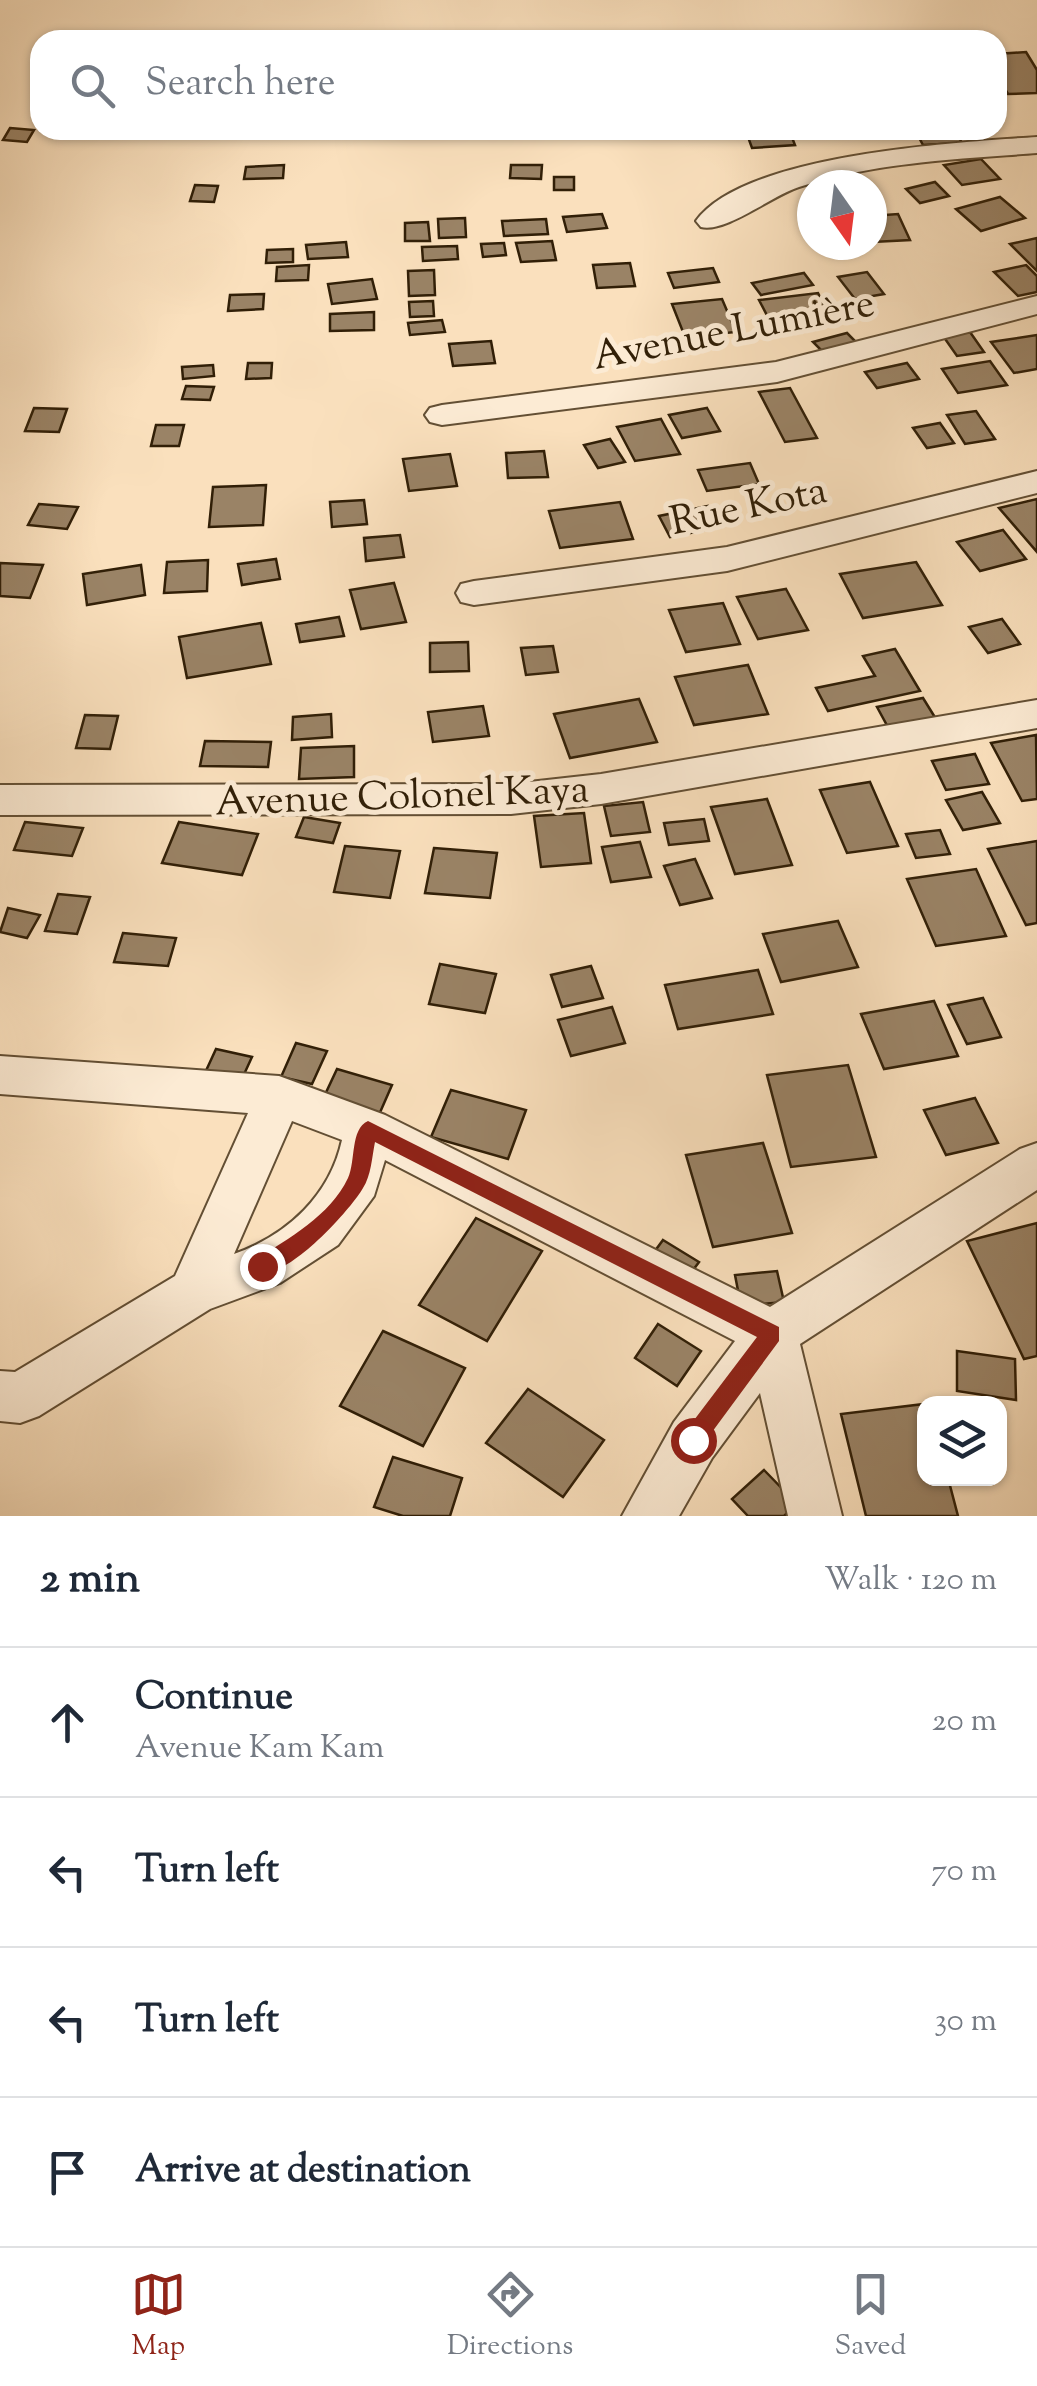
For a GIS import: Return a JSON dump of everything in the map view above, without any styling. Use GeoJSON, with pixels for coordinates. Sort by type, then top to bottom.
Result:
{"type":"FeatureCollection","features":[{"type":"Feature","properties":{"kind":"street"},"geometry":{"type":"LineString","coordinates":[[710,221],[758,192],[830,172],[1037,144]]}},
{"type":"Feature","properties":{"kind":"street","name":"Avenue Lumière"},"geometry":{"type":"LineString","coordinates":[[442,415],[777,372],[1037,305]]}},
{"type":"Feature","properties":{"kind":"street","name":"Rue Kota"},"geometry":{"type":"LineString","coordinates":[[474,593],[727,559],[1037,482]]}},
{"type":"Feature","properties":{"kind":"street","name":"Avenue Colonel Kaya"},"geometry":{"type":"LineString","coordinates":[[0,800],[511,798],[696,774],[1037,714]]}},
{"type":"Feature","properties":{"kind":"street"},"geometry":{"type":"LineString","coordinates":[[0,1075],[279,1096],[368,1129],[772,1334],[816,1516]]}},
{"type":"Feature","properties":{"kind":"street"},"geometry":{"type":"LineString","coordinates":[[194,1292],[279,1096]]}},
{"type":"Feature","properties":{"kind":"street"},"geometry":{"type":"LineString","coordinates":[[0,1396],[20,1398],[194,1292],[262,1266],[320,1228],[357,1181],[368,1129]]}},
{"type":"Feature","properties":{"kind":"street"},"geometry":{"type":"LineString","coordinates":[[649,1516],[693,1440],[772,1334],[1037,1164]]}},
{"type":"Feature","properties":{"kind":"building"},"geometry":{"type":"Polygon","coordinates":[[[1026,52],[1037,70],[1037,93],[1008,94],[1007,53],[1026,52]]]}},
{"type":"Feature","properties":{"kind":"building"},"geometry":{"type":"Polygon","coordinates":[[[10,128],[30,130],[27,142],[3,140],[10,128]]]}},
{"type":"Feature","properties":{"kind":"building"},"geometry":{"type":"Polygon","coordinates":[[[749,140],[793,140],[795,145],[752,148],[749,140]]]}},
{"type":"Feature","properties":{"kind":"building"},"geometry":{"type":"Polygon","coordinates":[[[920,140],[962,143],[923,145],[920,140]]]}},
{"type":"Feature","properties":{"kind":"building"},"geometry":{"type":"Polygon","coordinates":[[[981,159],[1000,179],[962,185],[944,165],[981,159]]]}},
{"type":"Feature","properties":{"kind":"building"},"geometry":{"type":"Polygon","coordinates":[[[284,165],[283,178],[244,179],[246,167],[284,165]]]}},
{"type":"Feature","properties":{"kind":"building"},"geometry":{"type":"Polygon","coordinates":[[[511,165],[542,165],[541,179],[510,178],[511,165]]]}},
{"type":"Feature","properties":{"kind":"building"},"geometry":{"type":"Polygon","coordinates":[[[554,177],[574,177],[574,190],[554,190],[554,177]]]}},
{"type":"Feature","properties":{"kind":"building"},"geometry":{"type":"Polygon","coordinates":[[[935,182],[949,196],[920,203],[906,189],[935,182]]]}},
{"type":"Feature","properties":{"kind":"building"},"geometry":{"type":"Polygon","coordinates":[[[195,185],[218,186],[214,202],[190,201],[195,185]]]}},
{"type":"Feature","properties":{"kind":"building"},"geometry":{"type":"Polygon","coordinates":[[[1000,197],[1025,218],[981,231],[956,209],[1000,197]]]}},
{"type":"Feature","properties":{"kind":"building"},"geometry":{"type":"Polygon","coordinates":[[[602,214],[607,228],[567,232],[563,217],[602,214]]]}},
{"type":"Feature","properties":{"kind":"building"},"geometry":{"type":"Polygon","coordinates":[[[898,214],[910,240],[887,241],[887,215],[898,214]]]}},
{"type":"Feature","properties":{"kind":"building"},"geometry":{"type":"Polygon","coordinates":[[[465,218],[466,237],[439,238],[438,219],[465,218]]]}},
{"type":"Feature","properties":{"kind":"building"},"geometry":{"type":"Polygon","coordinates":[[[546,219],[548,234],[504,236],[502,221],[546,219]]]}},
{"type":"Feature","properties":{"kind":"building"},"geometry":{"type":"Polygon","coordinates":[[[428,222],[430,241],[405,241],[405,223],[428,222]]]}},
{"type":"Feature","properties":{"kind":"building"},"geometry":{"type":"Polygon","coordinates":[[[1037,238],[1037,271],[1010,244],[1037,238]]]}},
{"type":"Feature","properties":{"kind":"building"},"geometry":{"type":"Polygon","coordinates":[[[552,241],[556,260],[521,262],[516,243],[552,241]]]}},
{"type":"Feature","properties":{"kind":"building"},"geometry":{"type":"Polygon","coordinates":[[[346,242],[348,257],[308,259],[306,245],[346,242]]]}},
{"type":"Feature","properties":{"kind":"building"},"geometry":{"type":"Polygon","coordinates":[[[504,243],[506,255],[483,257],[481,244],[504,243]]]}},
{"type":"Feature","properties":{"kind":"building"},"geometry":{"type":"Polygon","coordinates":[[[457,246],[458,259],[423,261],[422,247],[457,246]]]}},
{"type":"Feature","properties":{"kind":"building"},"geometry":{"type":"Polygon","coordinates":[[[293,249],[293,262],[266,263],[267,250],[293,249]]]}},
{"type":"Feature","properties":{"kind":"building"},"geometry":{"type":"Polygon","coordinates":[[[630,263],[635,286],[597,288],[593,265],[630,263]]]}},
{"type":"Feature","properties":{"kind":"building"},"geometry":{"type":"Polygon","coordinates":[[[309,265],[308,280],[276,281],[277,267],[309,265]]]}},
{"type":"Feature","properties":{"kind":"building"},"geometry":{"type":"Polygon","coordinates":[[[1026,265],[1037,276],[1037,292],[1018,296],[994,272],[1026,265]]]}},
{"type":"Feature","properties":{"kind":"building"},"geometry":{"type":"Polygon","coordinates":[[[713,268],[719,282],[674,288],[668,273],[713,268]]]}},
{"type":"Feature","properties":{"kind":"building"},"geometry":{"type":"Polygon","coordinates":[[[434,270],[435,295],[409,296],[408,271],[434,270]]]}},
{"type":"Feature","properties":{"kind":"building"},"geometry":{"type":"Polygon","coordinates":[[[867,272],[884,294],[855,299],[838,277],[867,272]]]}},
{"type":"Feature","properties":{"kind":"building"},"geometry":{"type":"Polygon","coordinates":[[[804,273],[813,285],[761,295],[752,283],[804,273]]]}},
{"type":"Feature","properties":{"kind":"building"},"geometry":{"type":"Polygon","coordinates":[[[372,279],[377,299],[332,304],[328,284],[372,279]]]}},
{"type":"Feature","properties":{"kind":"building"},"geometry":{"type":"Polygon","coordinates":[[[818,293],[831,319],[772,325],[759,300],[818,293]]]}},
{"type":"Feature","properties":{"kind":"building"},"geometry":{"type":"Polygon","coordinates":[[[264,294],[263,309],[228,311],[230,295],[264,294]]]}},
{"type":"Feature","properties":{"kind":"building"},"geometry":{"type":"Polygon","coordinates":[[[722,299],[736,332],[685,337],[672,304],[722,299]]]}},
{"type":"Feature","properties":{"kind":"building"},"geometry":{"type":"Polygon","coordinates":[[[433,301],[434,316],[410,317],[409,302],[433,301]]]}},
{"type":"Feature","properties":{"kind":"building"},"geometry":{"type":"Polygon","coordinates":[[[374,312],[374,330],[330,331],[330,314],[374,312]]]}},
{"type":"Feature","properties":{"kind":"building"},"geometry":{"type":"Polygon","coordinates":[[[442,320],[445,332],[410,335],[408,323],[442,320]]]}},
{"type":"Feature","properties":{"kind":"building"},"geometry":{"type":"Polygon","coordinates":[[[970,332],[984,352],[957,356],[943,336],[970,332]]]}},
{"type":"Feature","properties":{"kind":"building"},"geometry":{"type":"Polygon","coordinates":[[[847,333],[857,343],[823,352],[813,342],[847,333]]]}},
{"type":"Feature","properties":{"kind":"building"},"geometry":{"type":"Polygon","coordinates":[[[1037,335],[1037,369],[1014,373],[991,342],[1037,335]]]}},
{"type":"Feature","properties":{"kind":"building"},"geometry":{"type":"Polygon","coordinates":[[[491,341],[495,363],[453,366],[449,344],[491,341]]]}},
{"type":"Feature","properties":{"kind":"building"},"geometry":{"type":"Polygon","coordinates":[[[990,361],[1007,385],[958,393],[942,369],[990,361]]]}},
{"type":"Feature","properties":{"kind":"building"},"geometry":{"type":"Polygon","coordinates":[[[248,363],[272,363],[271,378],[246,379],[248,363]]]}},
{"type":"Feature","properties":{"kind":"building"},"geometry":{"type":"Polygon","coordinates":[[[907,363],[919,379],[877,388],[865,372],[907,363]]]}},
{"type":"Feature","properties":{"kind":"building"},"geometry":{"type":"Polygon","coordinates":[[[213,365],[214,376],[183,379],[182,367],[213,365]]]}},
{"type":"Feature","properties":{"kind":"building"},"geometry":{"type":"Polygon","coordinates":[[[186,386],[214,387],[210,400],[182,399],[186,386]]]}},
{"type":"Feature","properties":{"kind":"building"},"geometry":{"type":"Polygon","coordinates":[[[790,388],[817,438],[785,442],[759,392],[790,388]]]}},
{"type":"Feature","properties":{"kind":"building"},"geometry":{"type":"Polygon","coordinates":[[[34,408],[67,409],[59,432],[25,431],[34,408]]]}},
{"type":"Feature","properties":{"kind":"building"},"geometry":{"type":"Polygon","coordinates":[[[707,408],[720,431],[682,438],[669,415],[707,408]]]}},
{"type":"Feature","properties":{"kind":"building"},"geometry":{"type":"Polygon","coordinates":[[[976,411],[995,439],[965,444],[947,415],[976,411]]]}},
{"type":"Feature","properties":{"kind":"building"},"geometry":{"type":"Polygon","coordinates":[[[661,419],[680,454],[635,461],[617,427],[661,419]]]}},
{"type":"Feature","properties":{"kind":"building"},"geometry":{"type":"Polygon","coordinates":[[[940,423],[954,443],[927,448],[913,428],[940,423]]]}},
{"type":"Feature","properties":{"kind":"building"},"geometry":{"type":"Polygon","coordinates":[[[156,425],[184,425],[179,446],[151,446],[156,425]]]}},
{"type":"Feature","properties":{"kind":"building"},"geometry":{"type":"Polygon","coordinates":[[[610,439],[625,462],[598,468],[584,445],[610,439]]]}},
{"type":"Feature","properties":{"kind":"building"},"geometry":{"type":"Polygon","coordinates":[[[544,451],[548,477],[508,478],[506,453],[544,451]]]}},
{"type":"Feature","properties":{"kind":"building"},"geometry":{"type":"Polygon","coordinates":[[[450,454],[457,486],[409,491],[403,459],[450,454]]]}},
{"type":"Feature","properties":{"kind":"building"},"geometry":{"type":"Polygon","coordinates":[[[750,463],[759,484],[707,491],[698,470],[750,463]]]}},
{"type":"Feature","properties":{"kind":"building"},"geometry":{"type":"Polygon","coordinates":[[[266,485],[263,525],[209,527],[213,487],[266,485]]]}},
{"type":"Feature","properties":{"kind":"building"},"geometry":{"type":"Polygon","coordinates":[[[1037,499],[1037,552],[999,508],[1037,499]]]}},
{"type":"Feature","properties":{"kind":"building"},"geometry":{"type":"Polygon","coordinates":[[[364,500],[367,524],[332,527],[330,502],[364,500]]]}},
{"type":"Feature","properties":{"kind":"building"},"geometry":{"type":"Polygon","coordinates":[[[620,502],[633,539],[560,548],[549,511],[620,502]]]}},
{"type":"Feature","properties":{"kind":"building"},"geometry":{"type":"Polygon","coordinates":[[[39,504],[78,507],[67,529],[28,525],[39,504]]]}},
{"type":"Feature","properties":{"kind":"building"},"geometry":{"type":"Polygon","coordinates":[[[708,506],[720,527],[670,537],[659,516],[708,506]]]}},
{"type":"Feature","properties":{"kind":"building"},"geometry":{"type":"Polygon","coordinates":[[[1003,530],[1026,559],[980,571],[957,542],[1003,530]]]}},
{"type":"Feature","properties":{"kind":"building"},"geometry":{"type":"Polygon","coordinates":[[[400,535],[404,557],[366,561],[364,538],[400,535]]]}},
{"type":"Feature","properties":{"kind":"building"},"geometry":{"type":"Polygon","coordinates":[[[276,559],[280,579],[242,585],[238,564],[276,559]]]}},
{"type":"Feature","properties":{"kind":"building"},"geometry":{"type":"Polygon","coordinates":[[[208,560],[207,591],[164,593],[167,562],[208,560]]]}},
{"type":"Feature","properties":{"kind":"building"},"geometry":{"type":"Polygon","coordinates":[[[916,562],[942,605],[863,618],[840,574],[916,562]]]}},
{"type":"Feature","properties":{"kind":"building"},"geometry":{"type":"Polygon","coordinates":[[[0,563],[43,565],[30,598],[0,596],[0,563]]]}},
{"type":"Feature","properties":{"kind":"building"},"geometry":{"type":"Polygon","coordinates":[[[141,565],[145,595],[87,605],[83,574],[141,565]]]}},
{"type":"Feature","properties":{"kind":"building"},"geometry":{"type":"Polygon","coordinates":[[[394,583],[406,622],[361,629],[350,590],[394,583]]]}},
{"type":"Feature","properties":{"kind":"building"},"geometry":{"type":"Polygon","coordinates":[[[786,589],[808,630],[758,639],[737,597],[786,589]]]}},
{"type":"Feature","properties":{"kind":"building"},"geometry":{"type":"Polygon","coordinates":[[[723,603],[740,644],[686,652],[669,610],[723,603]]]}},
{"type":"Feature","properties":{"kind":"building"},"geometry":{"type":"Polygon","coordinates":[[[339,617],[344,636],[300,642],[296,624],[339,617]]]}},
{"type":"Feature","properties":{"kind":"building"},"geometry":{"type":"Polygon","coordinates":[[[1002,619],[1020,644],[988,653],[969,627],[1002,619]]]}},
{"type":"Feature","properties":{"kind":"building"},"geometry":{"type":"Polygon","coordinates":[[[261,623],[271,664],[187,678],[179,637],[261,623]]]}},
{"type":"Feature","properties":{"kind":"building"},"geometry":{"type":"Polygon","coordinates":[[[468,642],[469,671],[430,672],[430,643],[468,642]]]}},
{"type":"Feature","properties":{"kind":"building"},"geometry":{"type":"Polygon","coordinates":[[[553,646],[558,672],[526,675],[521,648],[553,646]]]}},
{"type":"Feature","properties":{"kind":"building"},"geometry":{"type":"Polygon","coordinates":[[[895,649],[920,691],[828,711],[816,688],[875,676],[863,656],[895,649]]]}},
{"type":"Feature","properties":{"kind":"building"},"geometry":{"type":"Polygon","coordinates":[[[748,665],[768,714],[694,725],[675,677],[748,665]]]}},
{"type":"Feature","properties":{"kind":"building"},"geometry":{"type":"Polygon","coordinates":[[[923,698],[936,719],[889,729],[877,707],[923,698]]]}},
{"type":"Feature","properties":{"kind":"building"},"geometry":{"type":"Polygon","coordinates":[[[639,699],[657,742],[570,758],[554,714],[639,699]]]}},
{"type":"Feature","properties":{"kind":"building"},"geometry":{"type":"Polygon","coordinates":[[[483,706],[489,736],[433,742],[428,712],[483,706]]]}},
{"type":"Feature","properties":{"kind":"building"},"geometry":{"type":"Polygon","coordinates":[[[331,714],[332,737],[292,740],[293,717],[331,714]]]}},
{"type":"Feature","properties":{"kind":"building"},"geometry":{"type":"Polygon","coordinates":[[[85,715],[118,716],[110,749],[76,748],[85,715]]]}},
{"type":"Feature","properties":{"kind":"building"},"geometry":{"type":"Polygon","coordinates":[[[1036,735],[1037,799],[1022,801],[991,743],[1036,735]]]}},
{"type":"Feature","properties":{"kind":"building"},"geometry":{"type":"Polygon","coordinates":[[[205,741],[271,742],[268,767],[200,766],[205,741]]]}},
{"type":"Feature","properties":{"kind":"building"},"geometry":{"type":"Polygon","coordinates":[[[354,746],[354,777],[299,779],[301,748],[354,746]]]}},
{"type":"Feature","properties":{"kind":"building"},"geometry":{"type":"Polygon","coordinates":[[[975,754],[989,784],[946,790],[932,761],[975,754]]]}},
{"type":"Feature","properties":{"kind":"building"},"geometry":{"type":"Polygon","coordinates":[[[870,782],[898,846],[847,853],[820,790],[870,782]]]}},
{"type":"Feature","properties":{"kind":"building"},"geometry":{"type":"Polygon","coordinates":[[[982,792],[1000,823],[963,830],[946,800],[982,792]]]}},
{"type":"Feature","properties":{"kind":"building"},"geometry":{"type":"Polygon","coordinates":[[[767,799],[792,865],[735,874],[711,807],[767,799]]]}},
{"type":"Feature","properties":{"kind":"building"},"geometry":{"type":"Polygon","coordinates":[[[643,802],[650,832],[611,836],[604,806],[643,802]]]}},
{"type":"Feature","properties":{"kind":"building"},"geometry":{"type":"Polygon","coordinates":[[[584,813],[591,863],[541,867],[534,816],[584,813]]]}},
{"type":"Feature","properties":{"kind":"building"},"geometry":{"type":"Polygon","coordinates":[[[304,817],[340,823],[333,843],[296,837],[304,817]]]}},
{"type":"Feature","properties":{"kind":"building"},"geometry":{"type":"Polygon","coordinates":[[[704,819],[709,841],[669,845],[664,823],[704,819]]]}},
{"type":"Feature","properties":{"kind":"building"},"geometry":{"type":"Polygon","coordinates":[[[25,822],[83,828],[72,856],[14,850],[25,822]]]}},
{"type":"Feature","properties":{"kind":"building"},"geometry":{"type":"Polygon","coordinates":[[[179,822],[258,834],[242,875],[162,863],[179,822]]]}},
{"type":"Feature","properties":{"kind":"building"},"geometry":{"type":"Polygon","coordinates":[[[940,830],[950,854],[916,858],[906,834],[940,830]]]}},
{"type":"Feature","properties":{"kind":"building"},"geometry":{"type":"Polygon","coordinates":[[[1037,841],[1037,923],[1026,925],[988,849],[1037,841]]]}},
{"type":"Feature","properties":{"kind":"building"},"geometry":{"type":"Polygon","coordinates":[[[640,842],[651,877],[611,882],[602,847],[640,842]]]}},
{"type":"Feature","properties":{"kind":"building"},"geometry":{"type":"Polygon","coordinates":[[[345,846],[400,851],[390,898],[334,892],[345,846]]]}},
{"type":"Feature","properties":{"kind":"building"},"geometry":{"type":"Polygon","coordinates":[[[434,848],[497,853],[490,898],[425,893],[434,848]]]}},
{"type":"Feature","properties":{"kind":"building"},"geometry":{"type":"Polygon","coordinates":[[[695,859],[712,898],[680,905],[664,866],[695,859]]]}},
{"type":"Feature","properties":{"kind":"building"},"geometry":{"type":"Polygon","coordinates":[[[976,869],[1006,936],[936,946],[907,879],[976,869]]]}},
{"type":"Feature","properties":{"kind":"building"},"geometry":{"type":"Polygon","coordinates":[[[58,894],[90,897],[77,934],[45,931],[58,894]]]}},
{"type":"Feature","properties":{"kind":"building"},"geometry":{"type":"Polygon","coordinates":[[[8,908],[40,915],[27,938],[0,932],[8,908]]]}},
{"type":"Feature","properties":{"kind":"building"},"geometry":{"type":"Polygon","coordinates":[[[838,921],[858,967],[781,982],[763,934],[838,921]]]}},
{"type":"Feature","properties":{"kind":"building"},"geometry":{"type":"Polygon","coordinates":[[[123,933],[176,938],[168,966],[114,962],[123,933]]]}},
{"type":"Feature","properties":{"kind":"building"},"geometry":{"type":"Polygon","coordinates":[[[440,964],[496,974],[485,1013],[429,1004],[440,964]]]}},
{"type":"Feature","properties":{"kind":"building"},"geometry":{"type":"Polygon","coordinates":[[[591,966],[603,998],[562,1007],[551,975],[591,966]]]}},
{"type":"Feature","properties":{"kind":"building"},"geometry":{"type":"Polygon","coordinates":[[[758,970],[773,1014],[678,1029],[665,985],[758,970]]]}},
{"type":"Feature","properties":{"kind":"building"},"geometry":{"type":"Polygon","coordinates":[[[983,998],[1001,1037],[967,1044],[948,1005],[983,998]]]}},
{"type":"Feature","properties":{"kind":"building"},"geometry":{"type":"Polygon","coordinates":[[[934,1001],[958,1056],[884,1069],[861,1014],[934,1001]]]}},
{"type":"Feature","properties":{"kind":"building"},"geometry":{"type":"Polygon","coordinates":[[[612,1007],[625,1043],[571,1056],[558,1020],[612,1007]]]}},
{"type":"Feature","properties":{"kind":"building"},"geometry":{"type":"Polygon","coordinates":[[[296,1043],[327,1051],[312,1084],[281,1077],[296,1043]]]}},
{"type":"Feature","properties":{"kind":"building"},"geometry":{"type":"Polygon","coordinates":[[[216,1049],[252,1057],[240,1083],[204,1075],[216,1049]]]}},
{"type":"Feature","properties":{"kind":"building"},"geometry":{"type":"Polygon","coordinates":[[[848,1065],[876,1157],[791,1167],[767,1075],[848,1065]]]}},
{"type":"Feature","properties":{"kind":"building"},"geometry":{"type":"Polygon","coordinates":[[[337,1069],[392,1085],[378,1117],[322,1101],[337,1069]]]}},
{"type":"Feature","properties":{"kind":"building"},"geometry":{"type":"Polygon","coordinates":[[[451,1090],[526,1110],[508,1159],[431,1137],[451,1090]]]}},
{"type":"Feature","properties":{"kind":"building"},"geometry":{"type":"Polygon","coordinates":[[[975,1098],[998,1143],[946,1155],[924,1110],[975,1098]]]}},
{"type":"Feature","properties":{"kind":"building"},"geometry":{"type":"Polygon","coordinates":[[[763,1143],[792,1233],[713,1247],[686,1155],[763,1143]]]}},
{"type":"Feature","properties":{"kind":"building"},"geometry":{"type":"Polygon","coordinates":[[[476,1218],[542,1251],[487,1341],[419,1305],[476,1218]]]}},
{"type":"Feature","properties":{"kind":"building"},"geometry":{"type":"Polygon","coordinates":[[[1037,1223],[1037,1356],[1024,1359],[967,1241],[1037,1223]]]}},
{"type":"Feature","properties":{"kind":"building"},"geometry":{"type":"Polygon","coordinates":[[[663,1240],[699,1262],[685,1281],[649,1259],[663,1240]]]}},
{"type":"Feature","properties":{"kind":"building"},"geometry":{"type":"Polygon","coordinates":[[[777,1271],[784,1302],[741,1306],[735,1275],[777,1271]]]}},
{"type":"Feature","properties":{"kind":"building"},"geometry":{"type":"Polygon","coordinates":[[[658,1324],[701,1351],[677,1386],[635,1358],[658,1324]]]}},
{"type":"Feature","properties":{"kind":"building"},"geometry":{"type":"Polygon","coordinates":[[[383,1331],[465,1368],[423,1446],[340,1406],[383,1331]]]}},
{"type":"Feature","properties":{"kind":"building"},"geometry":{"type":"Polygon","coordinates":[[[957,1351],[1015,1359],[1016,1400],[957,1391],[957,1351]]]}},
{"type":"Feature","properties":{"kind":"building"},"geometry":{"type":"Polygon","coordinates":[[[528,1389],[604,1440],[563,1497],[486,1443],[528,1389]]]}},
{"type":"Feature","properties":{"kind":"building"},"geometry":{"type":"Polygon","coordinates":[[[917,1405],[917,1486],[950,1486],[958,1516],[866,1516],[841,1414],[917,1405]]]}},
{"type":"Feature","properties":{"kind":"building"},"geometry":{"type":"Polygon","coordinates":[[[393,1457],[462,1478],[450,1516],[403,1516],[374,1507],[393,1457]]]}},
{"type":"Feature","properties":{"kind":"building"},"geometry":{"type":"Polygon","coordinates":[[[764,1470],[797,1504],[784,1516],[748,1516],[732,1499],[764,1470]]]}},
{"type":"Feature","properties":{"kind":"route"},"geometry":{"type":"LineString","coordinates":[[262,1266],[320,1228],[357,1181],[368,1129],[772,1334],[693,1440]]}}]}
